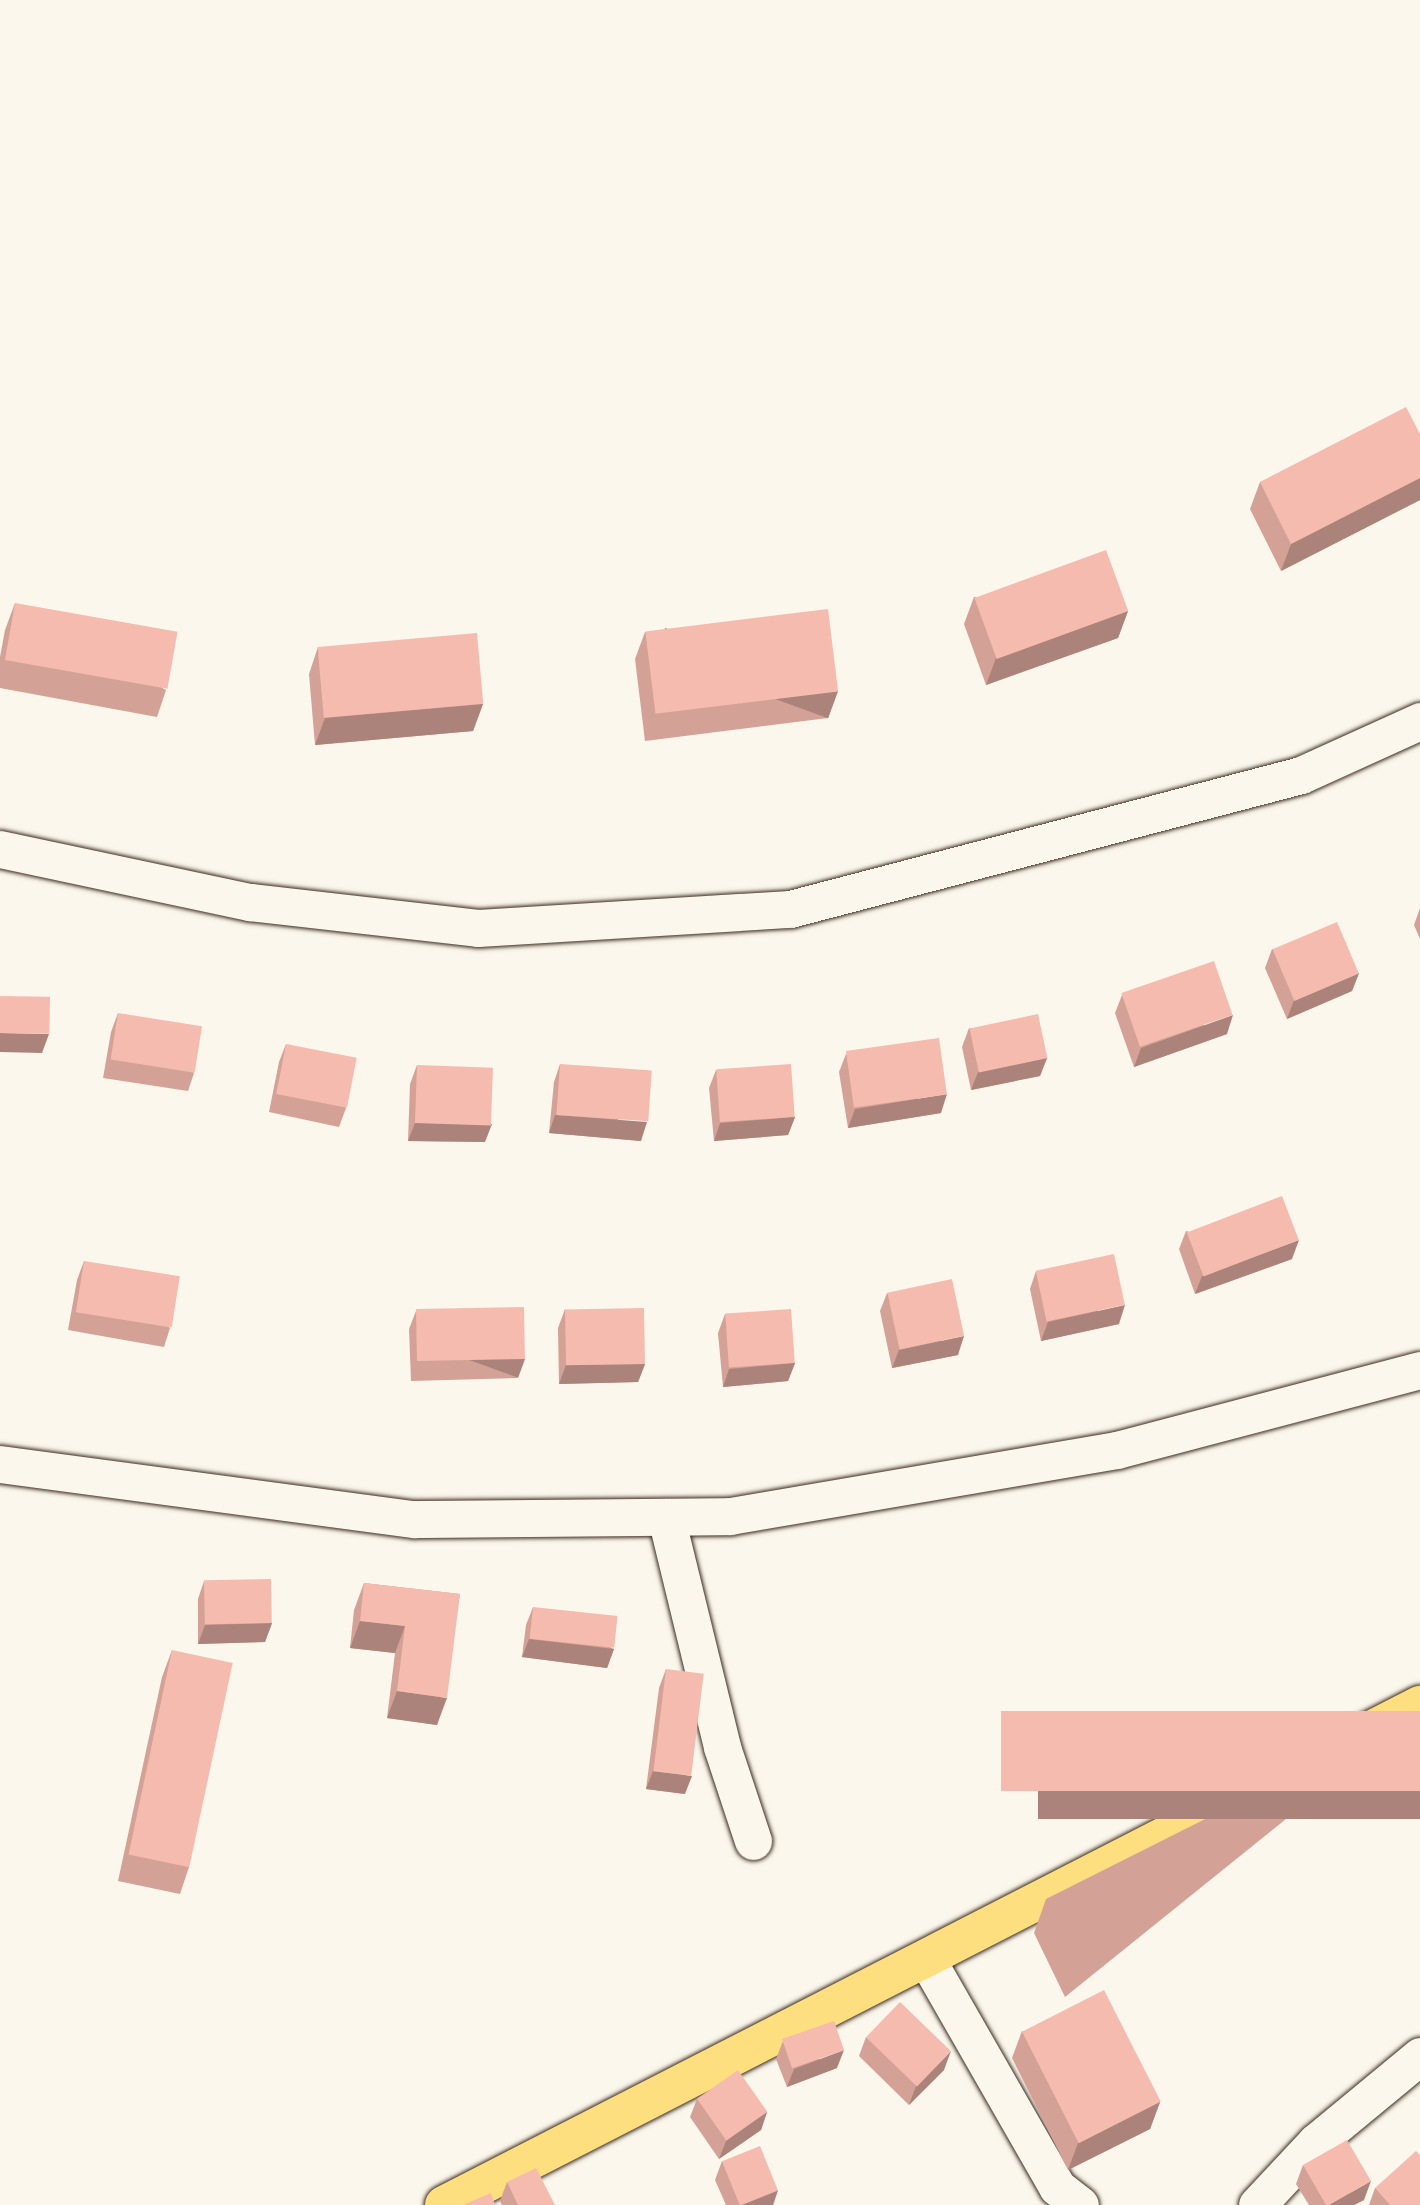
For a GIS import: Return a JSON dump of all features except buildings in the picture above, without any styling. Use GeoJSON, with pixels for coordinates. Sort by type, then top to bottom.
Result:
{"type":"FeatureCollection","features":[{"type":"Feature","properties":{"kind":"main road"},"geometry":{"type":"LineString","coordinates":[[444,2205],[1420,1704]]}},
{"type":"Feature","properties":{"kind":"street"},"geometry":{"type":"LineString","coordinates":[[0,849],[250,902],[478,928],[790,909],[1301,775],[1420,721]]}},
{"type":"Feature","properties":{"kind":"street"},"geometry":{"type":"LineString","coordinates":[[0,1464],[414,1520],[730,1516],[1116,1450],[1420,1370]]}},
{"type":"Feature","properties":{"kind":"street"},"geometry":{"type":"LineString","coordinates":[[666,1517],[722,1747],[753,1841]]}},
{"type":"Feature","properties":{"kind":"street"},"geometry":{"type":"LineString","coordinates":[[926,1958],[1057,2187],[1080,2205]]}},
{"type":"Feature","properties":{"kind":"street"},"geometry":{"type":"LineString","coordinates":[[1257,2205],[1316,2142],[1420,2056]]}}]}
